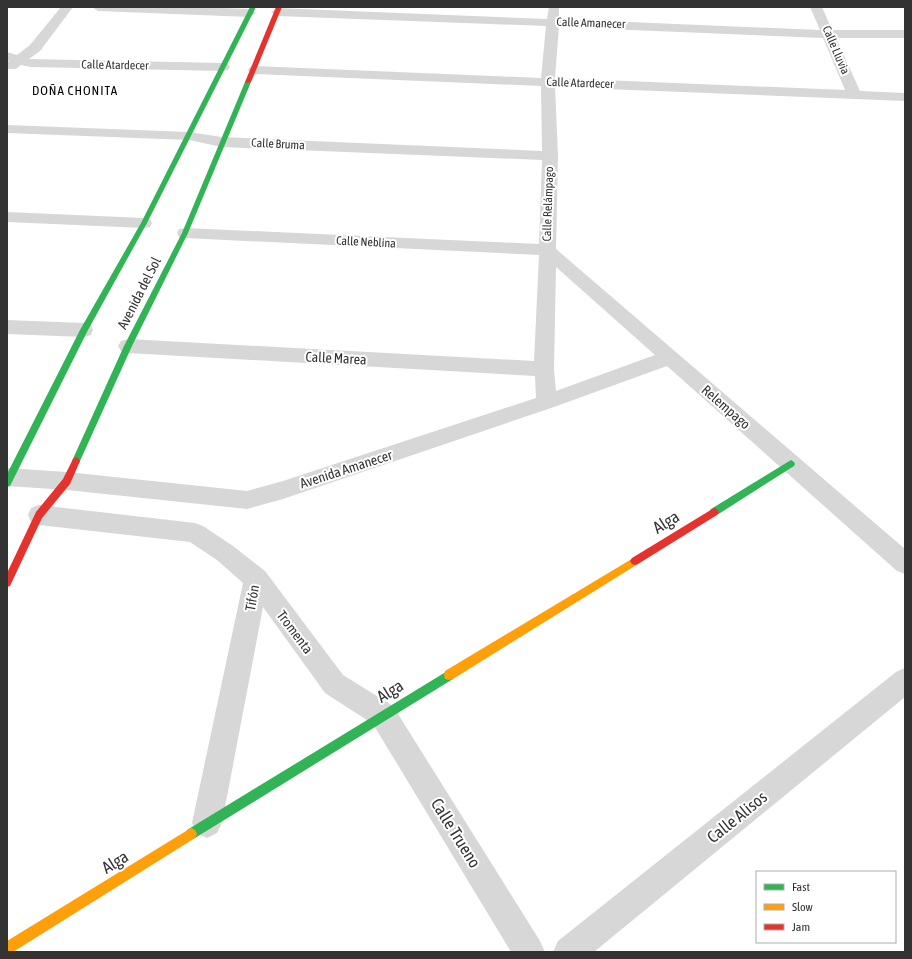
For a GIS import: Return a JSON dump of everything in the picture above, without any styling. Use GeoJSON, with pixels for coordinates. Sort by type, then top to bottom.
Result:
{"type":"FeatureCollection","features":[{"type":"Feature","properties":{"kind":"street"},"geometry":{"type":"LineString","coordinates":[[7,69],[35,48],[67,7]]}},
{"type":"Feature","properties":{"kind":"street"},"geometry":{"type":"LineString","coordinates":[[98,7],[251,10]]}},
{"type":"Feature","properties":{"kind":"street","name":"Calle Lluvia"},"geometry":{"type":"LineString","coordinates":[[816,7],[854,94]]}},
{"type":"Feature","properties":{"kind":"street","name":"Avenida del Sol"},"geometry":{"type":"LineString","coordinates":[[8,479],[84,330],[144,223],[251,10]]}},
{"type":"Feature","properties":{"kind":"street","name":"Avenida del Sol"},"geometry":{"type":"LineString","coordinates":[[7,583],[39,515],[67,481],[128,346],[185,233],[278,10]]}},
{"type":"Feature","properties":{"kind":"street","name":"Calle Amanecer"},"geometry":{"type":"LineString","coordinates":[[278,10],[554,14],[829,34],[905,34]]}},
{"type":"Feature","properties":{"kind":"street","name":"Calle Relámpago"},"geometry":{"type":"LineString","coordinates":[[547,402],[544,369],[550,156],[548,82],[554,14]]}},
{"type":"Feature","properties":{"kind":"street","name":"Calle Atardecer"},"geometry":{"type":"LineString","coordinates":[[7,56],[30,63],[223,67]]}},
{"type":"Feature","properties":{"kind":"street","name":"Calle Atardecer"},"geometry":{"type":"LineString","coordinates":[[254,70],[905,97]]}},
{"type":"Feature","properties":{"kind":"street","name":"Calle Bruma"},"geometry":{"type":"LineString","coordinates":[[7,130],[189,136],[222,142],[550,156]]}},
{"type":"Feature","properties":{"kind":"street"},"geometry":{"type":"LineString","coordinates":[[7,217],[144,223]]}},
{"type":"Feature","properties":{"kind":"street","name":"Calle Neblina"},"geometry":{"type":"LineString","coordinates":[[185,233],[547,250]]}},
{"type":"Feature","properties":{"kind":"street","name":"Relempago"},"geometry":{"type":"LineString","coordinates":[[547,250],[668,358],[905,564]]}},
{"type":"Feature","properties":{"kind":"street"},"geometry":{"type":"LineString","coordinates":[[7,327],[84,330]]}},
{"type":"Feature","properties":{"kind":"street","name":"Calle Marea"},"geometry":{"type":"LineString","coordinates":[[128,346],[544,369]]}},
{"type":"Feature","properties":{"kind":"street","name":"Avenida Amanecer"},"geometry":{"type":"LineString","coordinates":[[8,479],[67,481],[247,500],[283,490],[547,402],[668,358]]}},
{"type":"Feature","properties":{"kind":"street","name":"Alga"},"geometry":{"type":"LineString","coordinates":[[7,948],[207,823],[791,464]]}},
{"type":"Feature","properties":{"kind":"street","name":"Tifón"},"geometry":{"type":"LineString","coordinates":[[39,515],[194,534],[225,553],[256,579],[207,823]]}},
{"type":"Feature","properties":{"kind":"street","name":"Tromenta"},"geometry":{"type":"LineString","coordinates":[[256,579],[334,684],[383,715]]}},
{"type":"Feature","properties":{"kind":"street","name":"Calle Alisos"},"geometry":{"type":"LineString","coordinates":[[569,952],[905,681]]}},
{"type":"Feature","properties":{"kind":"street","name":"Calle Trueno"},"geometry":{"type":"LineString","coordinates":[[383,715],[529,952]]}},
{"type":"Feature","properties":{"kind":"traffic: fast"},"geometry":{"type":"LineString","coordinates":[[7,483],[84,330],[144,223],[253,7]]}},
{"type":"Feature","properties":{"kind":"traffic: fast"},"geometry":{"type":"LineString","coordinates":[[76,461],[128,346],[185,233],[248,82]]}},
{"type":"Feature","properties":{"kind":"traffic: fast"},"geometry":{"type":"LineString","coordinates":[[714,512],[791,464]]}},
{"type":"Feature","properties":{"kind":"traffic: fast"},"geometry":{"type":"LineString","coordinates":[[191,834],[449,675]]}},
{"type":"Feature","properties":{"kind":"traffic: slow"},"geometry":{"type":"LineString","coordinates":[[449,675],[635,561]]}},
{"type":"Feature","properties":{"kind":"traffic: slow"},"geometry":{"type":"LineString","coordinates":[[7,948],[191,834]]}},
{"type":"Feature","properties":{"kind":"traffic: jam"},"geometry":{"type":"LineString","coordinates":[[248,82],[279,7]]}},
{"type":"Feature","properties":{"kind":"traffic: jam"},"geometry":{"type":"LineString","coordinates":[[7,583],[39,515],[67,481],[76,461]]}},
{"type":"Feature","properties":{"kind":"traffic: jam"},"geometry":{"type":"LineString","coordinates":[[635,561],[714,512]]}},
{"type":"Feature","properties":{"kind":"district","name":"DOÑA CHONITA"},"geometry":{"type":"Point","coordinates":[75,90]}}]}
